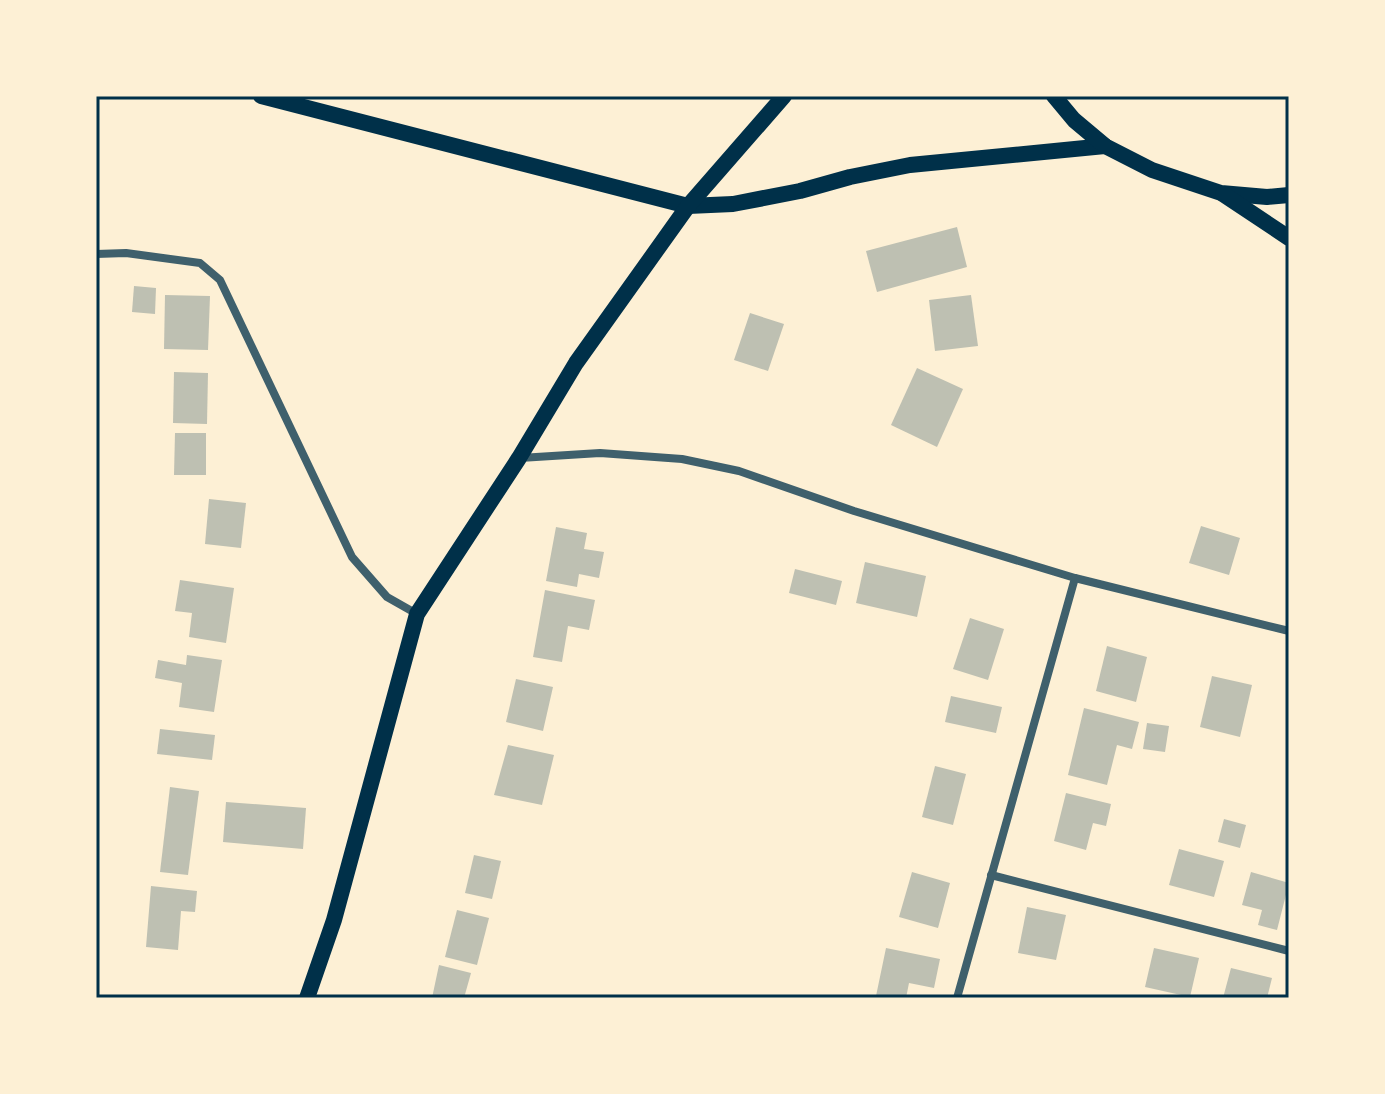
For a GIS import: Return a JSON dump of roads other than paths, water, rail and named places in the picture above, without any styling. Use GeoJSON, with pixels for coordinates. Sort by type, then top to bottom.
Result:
{"type":"FeatureCollection","features":[{"type":"Feature","properties":{"kind":"main road"},"geometry":{"type":"LineString","coordinates":[[261,96],[688,206],[733,204],[910,165],[1105,146]]}},
{"type":"Feature","properties":{"kind":"main road"},"geometry":{"type":"LineString","coordinates":[[307,998],[334,920],[417,614],[519,458],[576,363],[688,206],[784,96]]}},
{"type":"Feature","properties":{"kind":"main road"},"geometry":{"type":"LineString","coordinates":[[1054,96],[1074,120],[1105,146],[1152,170],[1221,193],[1267,197],[1289,195]]}},
{"type":"Feature","properties":{"kind":"main road"},"geometry":{"type":"LineString","coordinates":[[1221,193],[1289,238]]}},
{"type":"Feature","properties":{"kind":"street"},"geometry":{"type":"LineString","coordinates":[[96,254],[126,253],[200,263],[220,280],[352,557],[387,597],[417,614]]}},
{"type":"Feature","properties":{"kind":"street"},"geometry":{"type":"LineString","coordinates":[[519,458],[600,453],[682,459],[725,468],[1075,578],[1289,631]]}},
{"type":"Feature","properties":{"kind":"street"},"geometry":{"type":"LineString","coordinates":[[957,998],[1075,578]]}},
{"type":"Feature","properties":{"kind":"street"},"geometry":{"type":"LineString","coordinates":[[991,875],[1289,951]]}}]}
